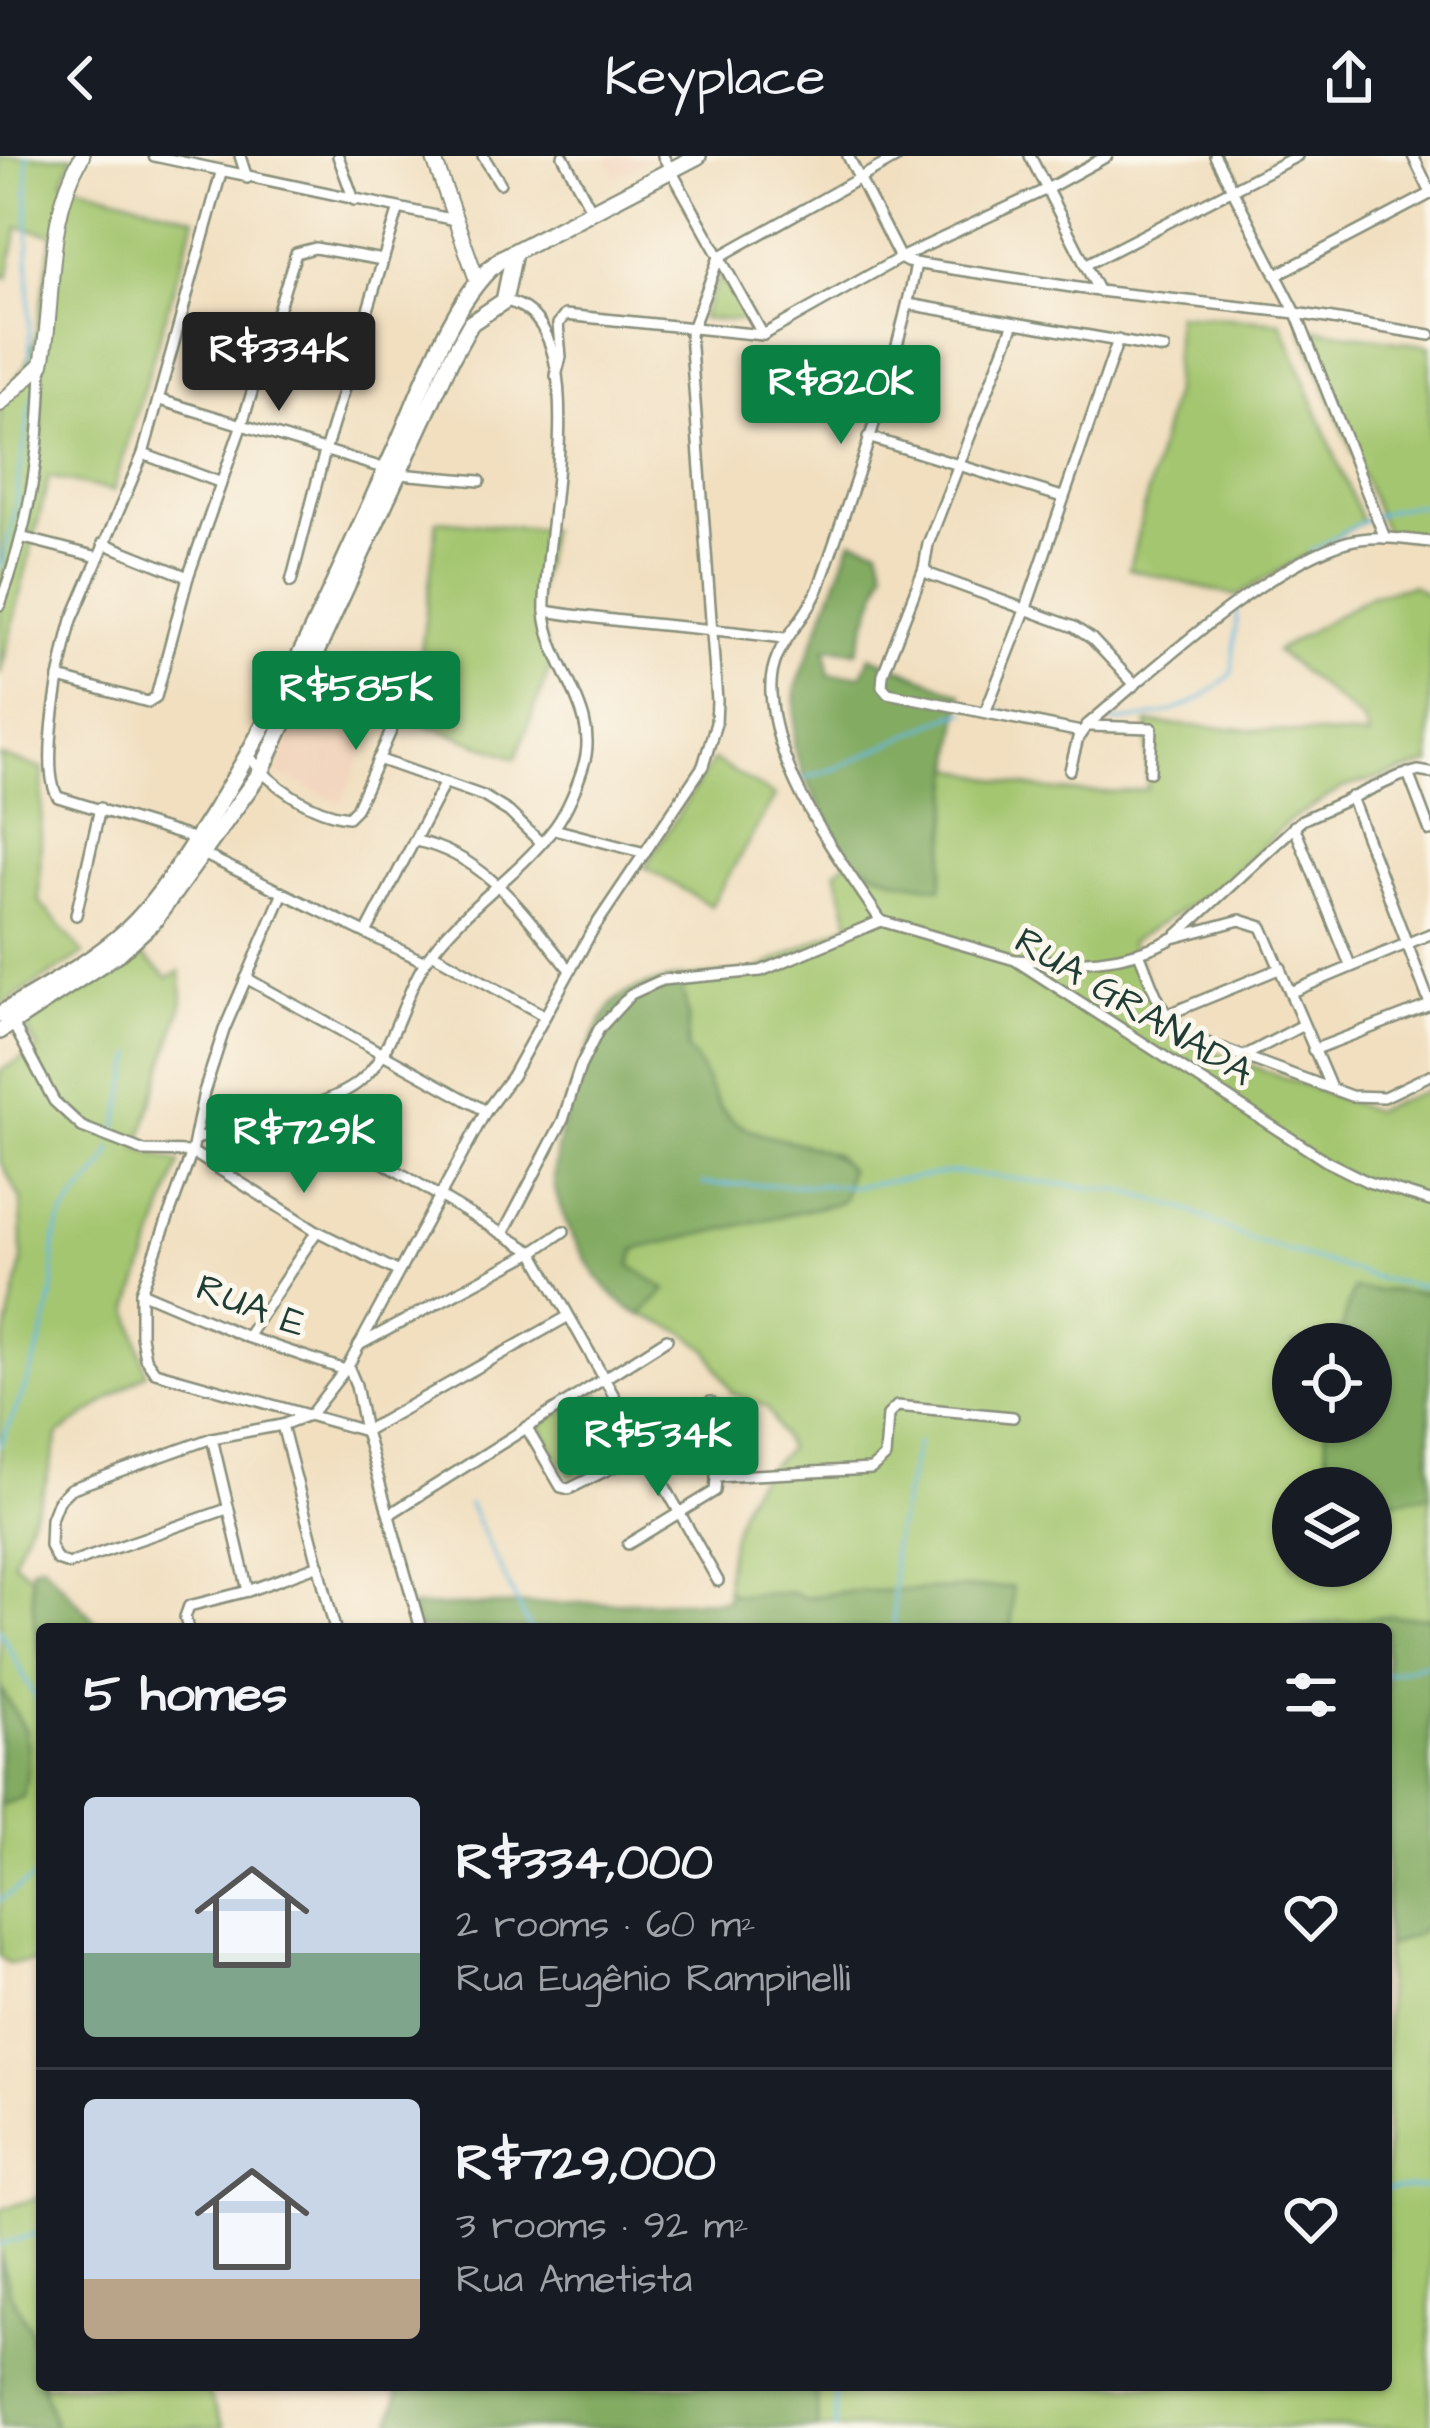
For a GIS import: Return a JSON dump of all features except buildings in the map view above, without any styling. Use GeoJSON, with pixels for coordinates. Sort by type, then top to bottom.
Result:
{"type":"FeatureCollection","features":[{"type":"Feature","properties":{"kind":"main road"},"geometry":{"type":"LineString","coordinates":[[200,846],[261,772],[456,316],[479,282],[499,260],[592,211],[667,163],[698,156]]}},
{"type":"Feature","properties":{"kind":"main road"},"geometry":{"type":"LineString","coordinates":[[4,1023],[120,952],[153,922],[250,757],[466,328],[501,301],[514,253]]}},
{"type":"Feature","properties":{"kind":"main road"},"geometry":{"type":"LineString","coordinates":[[479,282],[503,279],[501,301]]}},
{"type":"Feature","properties":{"kind":"main road"},"geometry":{"type":"LineString","coordinates":[[479,282],[480,304],[501,301]]}},
{"type":"Feature","properties":{"kind":"street"},"geometry":{"type":"LineString","coordinates":[[0,605],[24,538],[40,431],[50,262],[57,222],[82,156]]}},
{"type":"Feature","properties":{"kind":"street"},"geometry":{"type":"LineString","coordinates":[[154,156],[455,220]]}},
{"type":"Feature","properties":{"kind":"street"},"geometry":{"type":"LineString","coordinates":[[240,156],[248,178]]}},
{"type":"Feature","properties":{"kind":"street"},"geometry":{"type":"LineString","coordinates":[[338,156],[354,200]]}},
{"type":"Feature","properties":{"kind":"street"},"geometry":{"type":"LineString","coordinates":[[434,156],[479,282]]}},
{"type":"Feature","properties":{"kind":"street"},"geometry":{"type":"LineString","coordinates":[[483,156],[500,183]]}},
{"type":"Feature","properties":{"kind":"street"},"geometry":{"type":"LineString","coordinates":[[562,156],[592,211]]}},
{"type":"Feature","properties":{"kind":"street"},"geometry":{"type":"LineString","coordinates":[[848,156],[900,258],[916,264],[1430,334]]}},
{"type":"Feature","properties":{"kind":"street"},"geometry":{"type":"LineString","coordinates":[[226,1509],[69,1564],[57,1560],[50,1546],[51,1519],[58,1501],[70,1489],[212,1438],[282,1425],[311,1414],[345,1368],[486,1111],[512,1076],[570,970],[703,766],[717,701],[691,328],[719,257],[899,156]]}},
{"type":"Feature","properties":{"kind":"street"},"geometry":{"type":"LineString","coordinates":[[1030,156],[1098,291]]}},
{"type":"Feature","properties":{"kind":"street"},"geometry":{"type":"LineString","coordinates":[[556,376],[561,357],[558,324],[565,314],[763,335],[900,258],[1107,156]]}},
{"type":"Feature","properties":{"kind":"street"},"geometry":{"type":"LineString","coordinates":[[1215,156],[1296,313],[1385,538]]}},
{"type":"Feature","properties":{"kind":"street"},"geometry":{"type":"LineString","coordinates":[[1085,265],[1297,156]]}},
{"type":"Feature","properties":{"kind":"street"},"geometry":{"type":"LineString","coordinates":[[1276,275],[1430,192],[1412,156]]}},
{"type":"Feature","properties":{"kind":"street"},"geometry":{"type":"LineString","coordinates":[[667,163],[763,335]]}},
{"type":"Feature","properties":{"kind":"street"},"geometry":{"type":"LineString","coordinates":[[221,172],[143,454],[72,620],[59,678],[52,787],[62,799],[100,808],[200,846],[282,895],[429,957],[545,1016]]}},
{"type":"Feature","properties":{"kind":"street"},"geometry":{"type":"LineString","coordinates":[[291,582],[325,451],[398,211]]}},
{"type":"Feature","properties":{"kind":"street"},"geometry":{"type":"LineString","coordinates":[[59,678],[148,702],[158,693],[188,577],[242,427],[296,253],[305,249],[383,260]]}},
{"type":"Feature","properties":{"kind":"street"},"geometry":{"type":"LineString","coordinates":[[503,1232],[563,1120],[599,1028],[631,994],[662,980],[761,971],[881,921],[825,836],[783,747],[770,691],[784,638],[817,594],[908,304],[916,264]]}},
{"type":"Feature","properties":{"kind":"street"},"geometry":{"type":"LineString","coordinates":[[196,1139],[356,1085],[382,1053],[429,957],[554,829],[578,781],[589,737],[545,611],[561,422],[556,376],[536,314],[521,304],[501,301]]}},
{"type":"Feature","properties":{"kind":"street"},"geometry":{"type":"LineString","coordinates":[[908,304],[1164,349]]}},
{"type":"Feature","properties":{"kind":"street"},"geometry":{"type":"LineString","coordinates":[[1014,323],[928,544],[927,571],[882,686],[888,693],[1084,729],[1149,726],[1154,731],[1150,772]]}},
{"type":"Feature","properties":{"kind":"street"},"geometry":{"type":"LineString","coordinates":[[986,710],[1118,340]]}},
{"type":"Feature","properties":{"kind":"street"},"geometry":{"type":"LineString","coordinates":[[0,404],[42,364]]}},
{"type":"Feature","properties":{"kind":"street"},"geometry":{"type":"LineString","coordinates":[[160,400],[392,472],[479,481]]}},
{"type":"Feature","properties":{"kind":"street"},"geometry":{"type":"LineString","coordinates":[[868,437],[1062,497]]}},
{"type":"Feature","properties":{"kind":"street"},"geometry":{"type":"LineString","coordinates":[[143,454],[219,482]]}},
{"type":"Feature","properties":{"kind":"street"},"geometry":{"type":"LineString","coordinates":[[24,538],[98,557]]}},
{"type":"Feature","properties":{"kind":"street"},"geometry":{"type":"LineString","coordinates":[[1070,770],[1084,729],[1287,569],[1350,541],[1430,542]]}},
{"type":"Feature","properties":{"kind":"street"},"geometry":{"type":"LineString","coordinates":[[103,543],[188,577]]}},
{"type":"Feature","properties":{"kind":"street"},"geometry":{"type":"LineString","coordinates":[[927,571],[1083,632],[1135,685]]}},
{"type":"Feature","properties":{"kind":"street"},"geometry":{"type":"LineString","coordinates":[[545,611],[627,624],[713,628],[784,638]]}},
{"type":"Feature","properties":{"kind":"street"},"geometry":{"type":"LineString","coordinates":[[250,757],[261,772],[295,796],[348,817],[356,809],[396,720]]}},
{"type":"Feature","properties":{"kind":"street"},"geometry":{"type":"LineString","coordinates":[[378,759],[497,803],[542,843]]}},
{"type":"Feature","properties":{"kind":"street"},"geometry":{"type":"LineString","coordinates":[[1175,938],[1294,826],[1408,773],[1430,773]]}},
{"type":"Feature","properties":{"kind":"street"},"geometry":{"type":"LineString","coordinates":[[1408,773],[1430,831]]}},
{"type":"Feature","properties":{"kind":"street"},"geometry":{"type":"LineString","coordinates":[[366,933],[445,782]]}},
{"type":"Feature","properties":{"kind":"street"},"geometry":{"type":"LineString","coordinates":[[1313,1049],[1430,1004],[1352,797]]}},
{"type":"Feature","properties":{"kind":"street"},"geometry":{"type":"LineString","coordinates":[[76,915],[100,808]]}},
{"type":"Feature","properties":{"kind":"street"},"geometry":{"type":"LineString","coordinates":[[1294,826],[1350,965]]}},
{"type":"Feature","properties":{"kind":"street"},"geometry":{"type":"LineString","coordinates":[[554,829],[645,853]]}},
{"type":"Feature","properties":{"kind":"street"},"geometry":{"type":"LineString","coordinates":[[416,841],[459,854],[496,884],[570,970]]}},
{"type":"Feature","properties":{"kind":"street"},"geometry":{"type":"LineString","coordinates":[[282,895],[214,1058],[193,1152],[140,1292],[141,1336],[152,1368],[365,1431],[567,1317]]}},
{"type":"Feature","properties":{"kind":"street"},"geometry":{"type":"LineString","coordinates":[[1016,960],[1075,964],[1139,953],[1240,920],[1257,923],[1267,933],[1331,1088]]}},
{"type":"Feature","properties":{"kind":"street","name":"RUA GRANADA"},"geometry":{"type":"LineString","coordinates":[[881,921],[1016,960],[1326,1161],[1368,1182],[1430,1201]]}},
{"type":"Feature","properties":{"kind":"street"},"geometry":{"type":"LineString","coordinates":[[1291,992],[1430,934]]}},
{"type":"Feature","properties":{"kind":"street"},"geometry":{"type":"LineString","coordinates":[[1139,953],[1166,1015],[1182,1033],[1351,1096],[1384,1097],[1430,1075]]}},
{"type":"Feature","properties":{"kind":"street"},"geometry":{"type":"LineString","coordinates":[[1166,1015],[1281,968]]}},
{"type":"Feature","properties":{"kind":"street"},"geometry":{"type":"LineString","coordinates":[[246,978],[486,1111]]}},
{"type":"Feature","properties":{"kind":"street"},"geometry":{"type":"LineString","coordinates":[[4,1023],[67,1116],[82,1127],[144,1150],[193,1152],[317,1231],[397,1271]]}},
{"type":"Feature","properties":{"kind":"street"},"geometry":{"type":"LineString","coordinates":[[1246,1055],[1303,1025]]}},
{"type":"Feature","properties":{"kind":"street"},"geometry":{"type":"LineString","coordinates":[[293,1109],[532,1252],[718,1581]]}},
{"type":"Feature","properties":{"kind":"street"},"geometry":{"type":"LineString","coordinates":[[247,1336],[317,1231]]}},
{"type":"Feature","properties":{"kind":"street"},"geometry":{"type":"LineString","coordinates":[[356,1346],[564,1231]]}},
{"type":"Feature","properties":{"kind":"street","name":"RUA E"},"geometry":{"type":"LineString","coordinates":[[140,1292],[247,1336],[345,1368]]}},
{"type":"Feature","properties":{"kind":"street"},"geometry":{"type":"LineString","coordinates":[[390,1514],[667,1339]]}},
{"type":"Feature","properties":{"kind":"street"},"geometry":{"type":"LineString","coordinates":[[345,1368],[356,1385],[419,1623]]}},
{"type":"Feature","properties":{"kind":"street"},"geometry":{"type":"LineString","coordinates":[[526,1427],[561,1487],[574,1488],[644,1452],[710,1402],[722,1409],[712,1496],[628,1544]]}},
{"type":"Feature","properties":{"kind":"street"},"geometry":{"type":"LineString","coordinates":[[716,1478],[871,1468],[885,1457],[888,1414],[897,1406],[1013,1417]]}},
{"type":"Feature","properties":{"kind":"street"},"geometry":{"type":"LineString","coordinates":[[282,1425],[334,1623]]}},
{"type":"Feature","properties":{"kind":"street"},"geometry":{"type":"LineString","coordinates":[[212,1438],[248,1591]]}},
{"type":"Feature","properties":{"kind":"street"},"geometry":{"type":"LineString","coordinates":[[186,1623],[189,1606],[319,1565]]}},
{"type":"Feature","properties":{"kind":"shaded area"},"geometry":{"type":"Polygon","coordinates":[[[605,156],[651,156],[652,159],[616,177],[605,156]]]}},
{"type":"Feature","properties":{"kind":"shaded area"},"geometry":{"type":"Polygon","coordinates":[[[311,677],[385,703],[341,804],[277,772],[311,677]]]}},
{"type":"Feature","properties":{"kind":"green space"},"geometry":{"type":"Polygon","coordinates":[[[0,156],[73,156],[63,181],[195,218],[113,491],[49,477],[0,676],[0,401],[24,368],[35,342],[53,234],[18,227],[8,278],[0,274],[0,156]]]}},
{"type":"Feature","properties":{"kind":"green space"},"geometry":{"type":"Polygon","coordinates":[[[719,276],[751,321],[701,319],[719,276]]]}},
{"type":"Feature","properties":{"kind":"green space"},"geometry":{"type":"Polygon","coordinates":[[[1176,314],[1281,322],[1362,522],[1236,596],[1129,569],[1173,391],[1176,314]]]}},
{"type":"Feature","properties":{"kind":"green space"},"geometry":{"type":"Polygon","coordinates":[[[1301,327],[1430,346],[1430,540],[1386,533],[1301,327]]]}},
{"type":"Feature","properties":{"kind":"green space"},"geometry":{"type":"Polygon","coordinates":[[[437,520],[549,530],[535,609],[551,665],[516,758],[413,720],[437,520]]]}},
{"type":"Feature","properties":{"kind":"green space"},"geometry":{"type":"Polygon","coordinates":[[[852,540],[879,547],[885,569],[857,651],[826,648],[829,675],[862,675],[870,656],[962,694],[941,888],[897,880],[848,860],[794,748],[796,688],[852,540]]]}},
{"type":"Feature","properties":{"kind":"green space"},"geometry":{"type":"Polygon","coordinates":[[[1413,585],[1430,597],[1430,764],[1342,788],[1288,822],[1222,885],[1130,942],[1167,1034],[1373,1111],[1430,1089],[1430,1293],[1354,1289],[1343,1323],[1272,1323],[1272,1443],[1326,1443],[1327,1467],[1272,1467],[1272,1587],[1392,1587],[1392,1500],[1430,1495],[1430,1618],[1388,1616],[1330,1623],[1012,1623],[1011,1587],[840,1592],[806,1598],[792,1593],[734,1595],[727,1590],[728,1565],[742,1507],[757,1480],[788,1449],[767,1407],[732,1393],[707,1349],[684,1332],[641,1315],[665,1290],[630,1266],[636,1249],[844,1191],[849,1169],[835,1154],[768,1137],[733,1121],[687,1051],[688,1017],[680,978],[753,972],[850,923],[836,871],[854,860],[897,880],[951,767],[1048,790],[1119,792],[1147,789],[1148,723],[1369,737],[1362,720],[1276,651],[1370,596],[1413,585]]]}},
{"type":"Feature","properties":{"kind":"green space"},"geometry":{"type":"Polygon","coordinates":[[[0,756],[43,769],[39,901],[84,954],[0,1006],[0,756]]]}},
{"type":"Feature","properties":{"kind":"green space"},"geometry":{"type":"Polygon","coordinates":[[[713,760],[775,796],[711,906],[645,867],[713,760]]]}},
{"type":"Feature","properties":{"kind":"green space"},"geometry":{"type":"Polygon","coordinates":[[[136,950],[168,978],[180,971],[183,1001],[138,1149],[180,1163],[130,1308],[146,1373],[59,1434],[44,1488],[13,1561],[31,1576],[36,1634],[36,1962],[8,1963],[0,1956],[0,1805],[13,1801],[26,1730],[0,1688],[0,1361],[22,1262],[21,1200],[0,1160],[0,1071],[38,1050],[24,1024],[136,950]]]}},
{"type":"Feature","properties":{"kind":"green space"},"geometry":{"type":"Polygon","coordinates":[[[680,978],[688,1017],[687,1050],[726,1115],[749,1130],[824,1151],[849,1169],[844,1198],[838,1203],[636,1249],[631,1266],[666,1290],[641,1315],[613,1294],[587,1261],[559,1205],[555,1170],[573,1088],[607,1012],[632,991],[680,978]]]}},
{"type":"Feature","properties":{"kind":"green space"},"geometry":{"type":"Polygon","coordinates":[[[1353,1289],[1430,1293],[1430,1495],[1392,1500],[1392,1467],[1327,1467],[1326,1443],[1392,1443],[1392,1323],[1343,1323],[1353,1289]]]}},
{"type":"Feature","properties":{"kind":"green space"},"geometry":{"type":"Polygon","coordinates":[[[598,1392],[629,1442],[570,1478],[539,1425],[598,1392]]]}},
{"type":"Feature","properties":{"kind":"green space"},"geometry":{"type":"Polygon","coordinates":[[[42,1563],[97,1623],[36,1623],[36,1634],[31,1567],[42,1563]]]}},
{"type":"Feature","properties":{"kind":"green space"},"geometry":{"type":"Polygon","coordinates":[[[1012,1587],[1012,1623],[415,1623],[411,1607],[727,1600],[727,1590],[734,1595],[792,1593],[806,1598],[840,1592],[1012,1587]]]}},
{"type":"Feature","properties":{"kind":"green space"},"geometry":{"type":"Polygon","coordinates":[[[1388,1616],[1430,1618],[1430,1921],[1418,1933],[1392,1944],[1392,1623],[1330,1623],[1388,1616]]]}},
{"type":"Feature","properties":{"kind":"green space"},"geometry":{"type":"Polygon","coordinates":[[[0,1688],[23,1728],[28,1764],[23,1797],[0,1805],[0,1688]]]}},
{"type":"Feature","properties":{"kind":"green space"},"geometry":{"type":"Polygon","coordinates":[[[1430,1921],[1430,2428],[817,2428],[817,2391],[1392,2391],[1392,1944],[1418,1933],[1430,1921]]]}},
{"type":"Feature","properties":{"kind":"green space"},"geometry":{"type":"Polygon","coordinates":[[[36,2198],[36,2361],[31,2331],[9,2291],[0,2253],[0,2210],[36,2198]]]}},
{"type":"Feature","properties":{"kind":"green space"},"geometry":{"type":"Polygon","coordinates":[[[0,2253],[9,2291],[31,2331],[36,2391],[45,2391],[55,2428],[0,2428],[0,2253]]]}},
{"type":"Feature","properties":{"kind":"green space"},"geometry":{"type":"Polygon","coordinates":[[[45,2391],[207,2391],[224,2428],[55,2428],[45,2391]]]}},
{"type":"Feature","properties":{"kind":"green space"},"geometry":{"type":"Polygon","coordinates":[[[398,2391],[817,2391],[817,2428],[390,2428],[398,2391]]]}},
{"type":"Feature","properties":{"kind":"waterway"},"geometry":{"type":"LineString","coordinates":[[27,156],[30,363]]}},
{"type":"Feature","properties":{"kind":"waterway"},"geometry":{"type":"LineString","coordinates":[[0,568],[12,524],[33,390]]}},
{"type":"Feature","properties":{"kind":"waterway"},"geometry":{"type":"LineString","coordinates":[[1309,553],[1382,513],[1430,505]]}},
{"type":"Feature","properties":{"kind":"waterway"},"geometry":{"type":"LineString","coordinates":[[1111,722],[1177,710],[1232,674],[1237,608]]}},
{"type":"Feature","properties":{"kind":"waterway"},"geometry":{"type":"LineString","coordinates":[[988,709],[1013,714]]}},
{"type":"Feature","properties":{"kind":"waterway"},"geometry":{"type":"LineString","coordinates":[[802,779],[966,712]]}},
{"type":"Feature","properties":{"kind":"waterway"},"geometry":{"type":"LineString","coordinates":[[116,1132],[134,1054]]}},
{"type":"Feature","properties":{"kind":"waterway"},"geometry":{"type":"LineString","coordinates":[[0,1445],[45,1327],[60,1223],[112,1148]]}},
{"type":"Feature","properties":{"kind":"waterway"},"geometry":{"type":"LineString","coordinates":[[702,1184],[857,1186],[955,1172],[1129,1192],[1191,1211],[1246,1238],[1380,1279],[1430,1288]]}},
{"type":"Feature","properties":{"kind":"waterway"},"geometry":{"type":"LineString","coordinates":[[894,1623],[893,1546],[917,1443]]}},
{"type":"Feature","properties":{"kind":"waterway"},"geometry":{"type":"LineString","coordinates":[[469,1504],[527,1623]]}},
{"type":"Feature","properties":{"kind":"waterway"},"geometry":{"type":"LineString","coordinates":[[0,1630],[36,1699]]}},
{"type":"Feature","properties":{"kind":"waterway"},"geometry":{"type":"LineString","coordinates":[[1392,1673],[1430,1662]]}},
{"type":"Feature","properties":{"kind":"waterway"},"geometry":{"type":"LineString","coordinates":[[0,1900],[36,1877]]}},
{"type":"Feature","properties":{"kind":"waterway"},"geometry":{"type":"LineString","coordinates":[[1392,2189],[1430,2187]]}},
{"type":"Feature","properties":{"kind":"waterway"},"geometry":{"type":"LineString","coordinates":[[0,2245],[36,2234]]}},
{"type":"Feature","properties":{"kind":"waterway"},"geometry":{"type":"LineString","coordinates":[[835,2391],[835,2428]]}}]}
